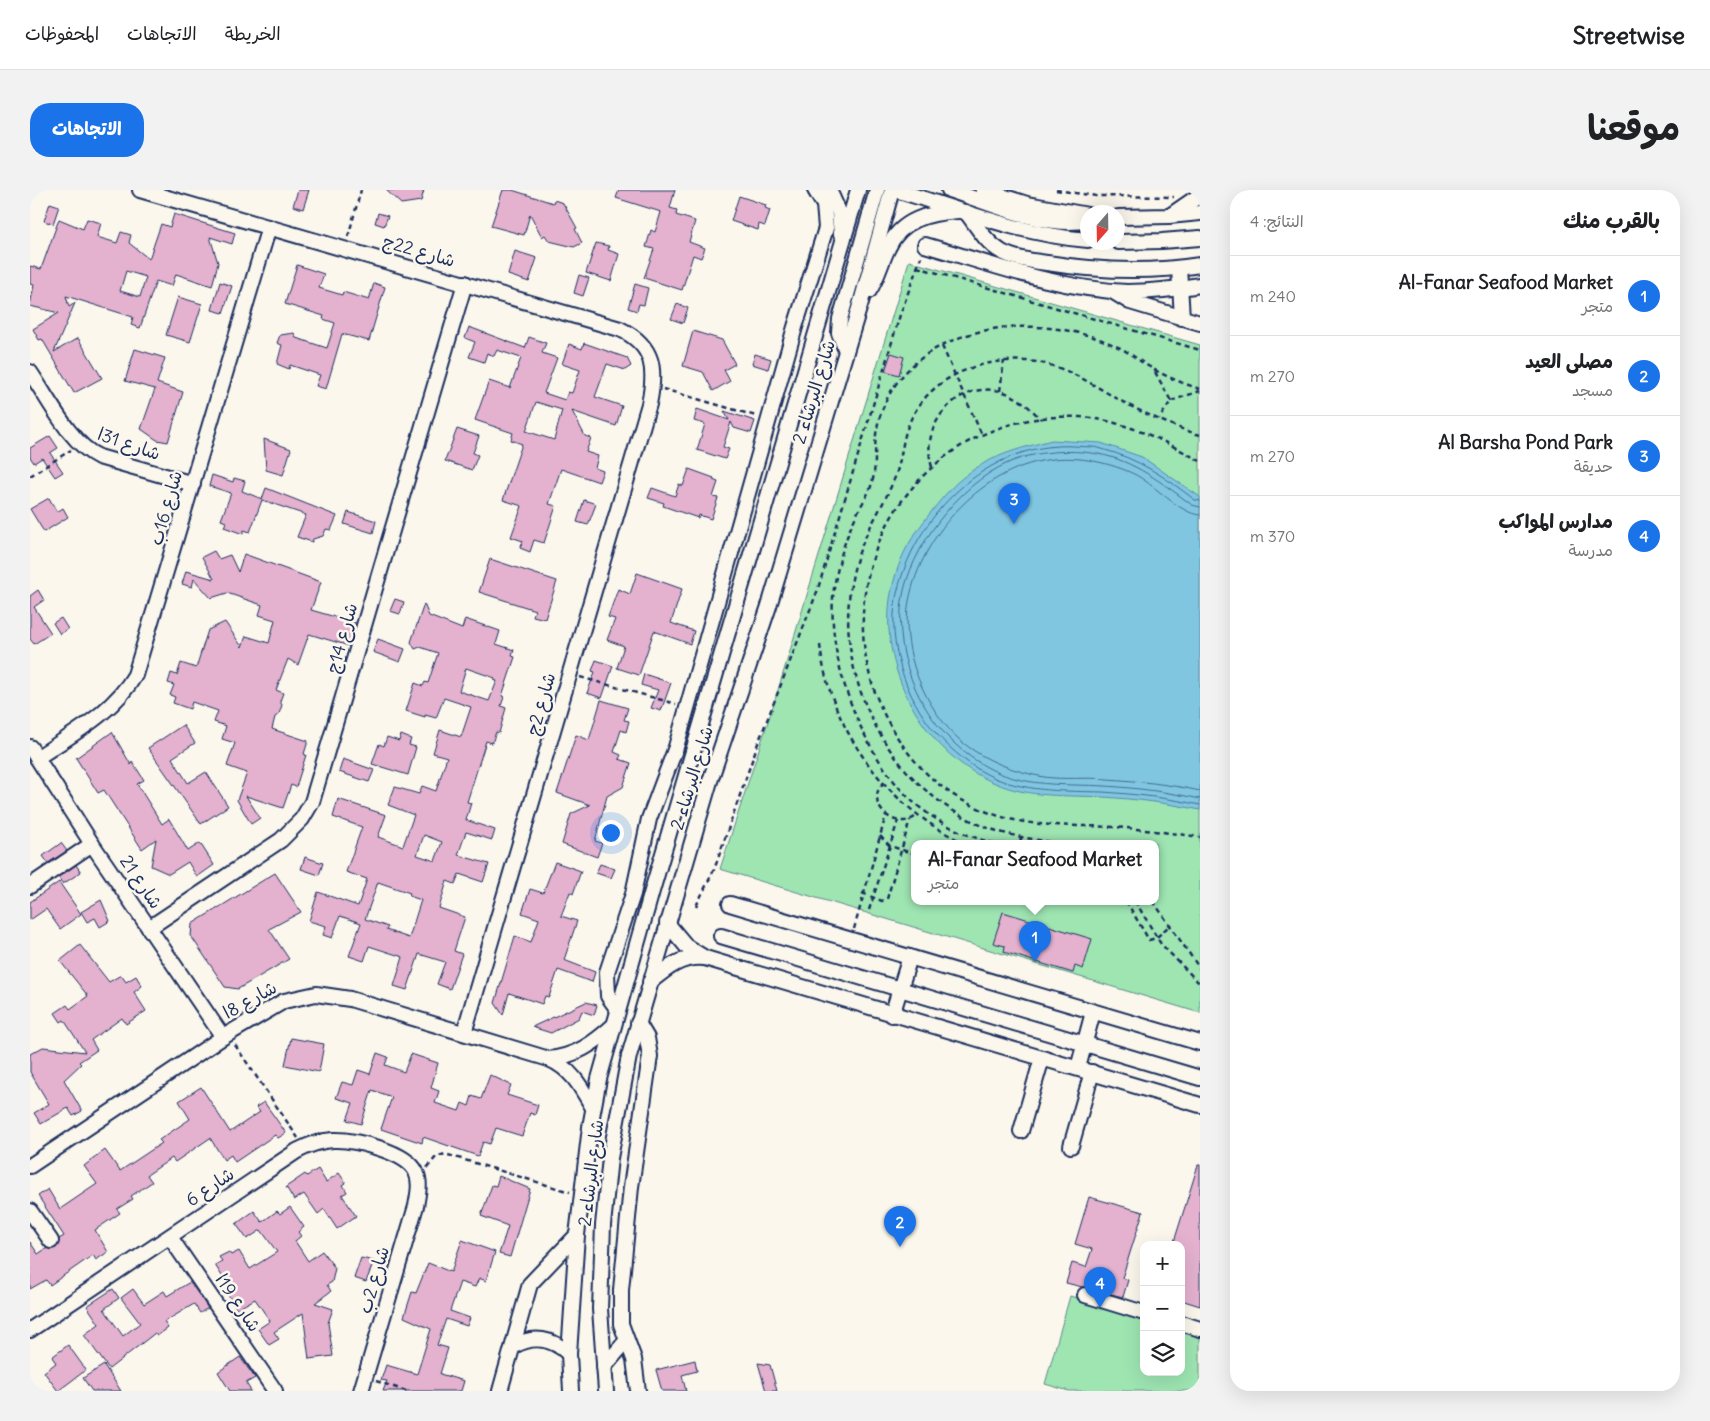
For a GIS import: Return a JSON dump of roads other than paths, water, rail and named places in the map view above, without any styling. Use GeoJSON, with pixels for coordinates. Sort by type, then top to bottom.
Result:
{"type":"FeatureCollection","features":[{"type":"Feature","properties":{"kind":"street","name":"شارع 22ج"},"geometry":{"type":"LineString","coordinates":[[140,190],[465,283],[627,333],[640,342],[649,354],[653,369],[652,386]]}},
{"type":"Feature","properties":{"kind":"street"},"geometry":{"type":"LineString","coordinates":[[618,1010],[608,996],[607,972],[633,894],[649,819],[669,769],[768,420],[826,228],[824,205],[815,190]]}},
{"type":"Feature","properties":{"kind":"street"},"geometry":{"type":"LineString","coordinates":[[829,190],[839,212],[842,243]]}},
{"type":"Feature","properties":{"kind":"street","name":"شارع البرشاء 2"},"geometry":{"type":"LineString","coordinates":[[571,1391],[569,1354],[576,1235],[592,1108],[613,1026],[858,190]]}},
{"type":"Feature","properties":{"kind":"street"},"geometry":{"type":"LineString","coordinates":[[846,351],[840,340],[839,326],[877,190]]}},
{"type":"Feature","properties":{"kind":"street","name":"شارع البرشاء 2"},"geometry":{"type":"LineString","coordinates":[[606,1391],[600,1290],[606,1192],[620,1098],[638,1022],[710,781],[769,606],[861,302],[892,190]]}},
{"type":"Feature","properties":{"kind":"street"},"geometry":{"type":"LineString","coordinates":[[896,190],[1043,234],[1080,239]]}},
{"type":"Feature","properties":{"kind":"street"},"geometry":{"type":"LineString","coordinates":[[949,190],[1050,222],[1080,221]]}},
{"type":"Feature","properties":{"kind":"street"},"geometry":{"type":"LineString","coordinates":[[984,190],[1080,213]]}},
{"type":"Feature","properties":{"kind":"street"},"geometry":{"type":"LineString","coordinates":[[1005,190],[1020,198]]}},
{"type":"Feature","properties":{"kind":"street"},"geometry":{"type":"LineString","coordinates":[[1169,216],[1198,196]]}},
{"type":"Feature","properties":{"kind":"street"},"geometry":{"type":"LineString","coordinates":[[861,302],[879,274],[889,246],[904,226],[924,216],[965,211]]}},
{"type":"Feature","properties":{"kind":"street"},"geometry":{"type":"LineString","coordinates":[[965,211],[990,243],[1002,252],[1016,257],[1100,269],[1142,270],[1200,265]]}},
{"type":"Feature","properties":{"kind":"street"},"geometry":{"type":"LineString","coordinates":[[1125,216],[1169,216],[1200,213]]}},
{"type":"Feature","properties":{"kind":"street","name":"شارع 16ب"},"geometry":{"type":"LineString","coordinates":[[33,752],[109,709],[124,693],[135,675],[268,227]]}},
{"type":"Feature","properties":{"kind":"street"},"geometry":{"type":"LineString","coordinates":[[1125,242],[1162,242],[1200,238]]}},
{"type":"Feature","properties":{"kind":"street"},"geometry":{"type":"LineString","coordinates":[[925,245],[1044,279],[1111,290],[1153,291],[1200,286]]}},
{"type":"Feature","properties":{"kind":"street"},"geometry":{"type":"LineString","coordinates":[[1180,268],[1182,318]]}},
{"type":"Feature","properties":{"kind":"street","name":"شارع 14ج"},"geometry":{"type":"LineString","coordinates":[[149,928],[281,840],[302,819],[312,802],[465,283]]}},
{"type":"Feature","properties":{"kind":"street"},"geometry":{"type":"LineString","coordinates":[[1111,290],[1130,302],[1200,323]]}},
{"type":"Feature","properties":{"kind":"street"},"geometry":{"type":"LineString","coordinates":[[795,327],[825,298]]}},
{"type":"Feature","properties":{"kind":"street","name":"شارع 31ا"},"geometry":{"type":"LineString","coordinates":[[30,372],[79,444],[99,457],[193,484]]}},
{"type":"Feature","properties":{"kind":"street","name":"شارع 2ج"},"geometry":{"type":"LineString","coordinates":[[464,1033],[649,404],[652,386]]}},
{"type":"Feature","properties":{"kind":"street","name":"شارع 21"},"geometry":{"type":"LineString","coordinates":[[33,752],[149,928],[226,1035]]}},
{"type":"Feature","properties":{"kind":"street"},"geometry":{"type":"LineString","coordinates":[[30,886],[92,844]]}},
{"type":"Feature","properties":{"kind":"street"},"geometry":{"type":"LineString","coordinates":[[730,904],[1200,1043]]}},
{"type":"Feature","properties":{"kind":"street"},"geometry":{"type":"LineString","coordinates":[[667,923],[687,947],[705,958],[1200,1105]]}},
{"type":"Feature","properties":{"kind":"street"},"geometry":{"type":"LineString","coordinates":[[721,936],[899,991],[1200,1078]]}},
{"type":"Feature","properties":{"kind":"street"},"geometry":{"type":"LineString","coordinates":[[892,1015],[910,957]]}},
{"type":"Feature","properties":{"kind":"street"},"geometry":{"type":"LineString","coordinates":[[650,982],[682,960],[705,958]]}},
{"type":"Feature","properties":{"kind":"street","name":"شارع 8ا"},"geometry":{"type":"LineString","coordinates":[[30,1166],[226,1035],[284,1001],[316,994],[350,999],[549,1058],[563,1066],[574,1076],[592,1108]]}},
{"type":"Feature","properties":{"kind":"street"},"geometry":{"type":"LineString","coordinates":[[1078,1068],[1093,1012]]}},
{"type":"Feature","properties":{"kind":"street"},"geometry":{"type":"LineString","coordinates":[[638,1022],[647,1038],[650,1056],[622,1269],[621,1318],[626,1341],[634,1359],[638,1391]]}},
{"type":"Feature","properties":{"kind":"street","name":"شارع 8ا"},"geometry":{"type":"LineString","coordinates":[[549,1058],[578,1052],[594,1042],[613,1026]]}},
{"type":"Feature","properties":{"kind":"street"},"geometry":{"type":"LineString","coordinates":[[1021,1131],[1042,1058]]}},
{"type":"Feature","properties":{"kind":"street"},"geometry":{"type":"LineString","coordinates":[[1071,1146],[1092,1072]]}},
{"type":"Feature","properties":{"kind":"street","name":"شارع 6"},"geometry":{"type":"LineString","coordinates":[[30,1330],[304,1147],[324,1141],[354,1141],[404,1158],[414,1168],[419,1179]]}},
{"type":"Feature","properties":{"kind":"street","name":"شارع 2ب"},"geometry":{"type":"LineString","coordinates":[[363,1384],[416,1206],[419,1179]]}},
{"type":"Feature","properties":{"kind":"street"},"geometry":{"type":"LineString","coordinates":[[30,1211],[51,1241]]}},
{"type":"Feature","properties":{"kind":"street"},"geometry":{"type":"LineString","coordinates":[[500,1391],[530,1284],[576,1235]]}},
{"type":"Feature","properties":{"kind":"street","name":"شارع 19ا"},"geometry":{"type":"LineString","coordinates":[[170,1237],[275,1391]]}},
{"type":"Feature","properties":{"kind":"street"},"geometry":{"type":"LineString","coordinates":[[1085,1296],[1140,1311]]}},
{"type":"Feature","properties":{"kind":"street"},"geometry":{"type":"LineString","coordinates":[[1185,1325],[1200,1329]]}},
{"type":"Feature","properties":{"kind":"street"},"geometry":{"type":"LineString","coordinates":[[514,1346],[532,1339],[546,1340],[558,1345],[569,1354]]}},
{"type":"Feature","properties":{"kind":"street"},"geometry":{"type":"LineString","coordinates":[[604,1367],[626,1341]]}},
{"type":"Feature","properties":{"kind":"water"},"geometry":{"type":"Polygon","coordinates":[[[1052,440],[1101,443],[1142,457],[1200,497],[1200,810],[1164,803],[1127,799],[1048,795],[1021,791],[995,783],[970,770],[948,753],[929,732],[913,708],[901,682],[892,655],[889,627],[890,599],[893,583],[903,555],[913,537],[928,515],[953,486],[981,465],[1003,454],[1052,440]]]}},
{"type":"Feature","properties":{"kind":"place","name":"Al Barsha Pond Park"},"geometry":{"type":"Point","coordinates":[1014,524]}},
{"type":"Feature","properties":{"kind":"place","name":"Al-Fanar Seafood Market"},"geometry":{"type":"Point","coordinates":[1035,962]}},
{"type":"Feature","properties":{"kind":"place","name":"مصلى العيد"},"geometry":{"type":"Point","coordinates":[900,1247]}},
{"type":"Feature","properties":{"kind":"place","name":"مدارس المواكب"},"geometry":{"type":"Point","coordinates":[1100,1308]}}]}
